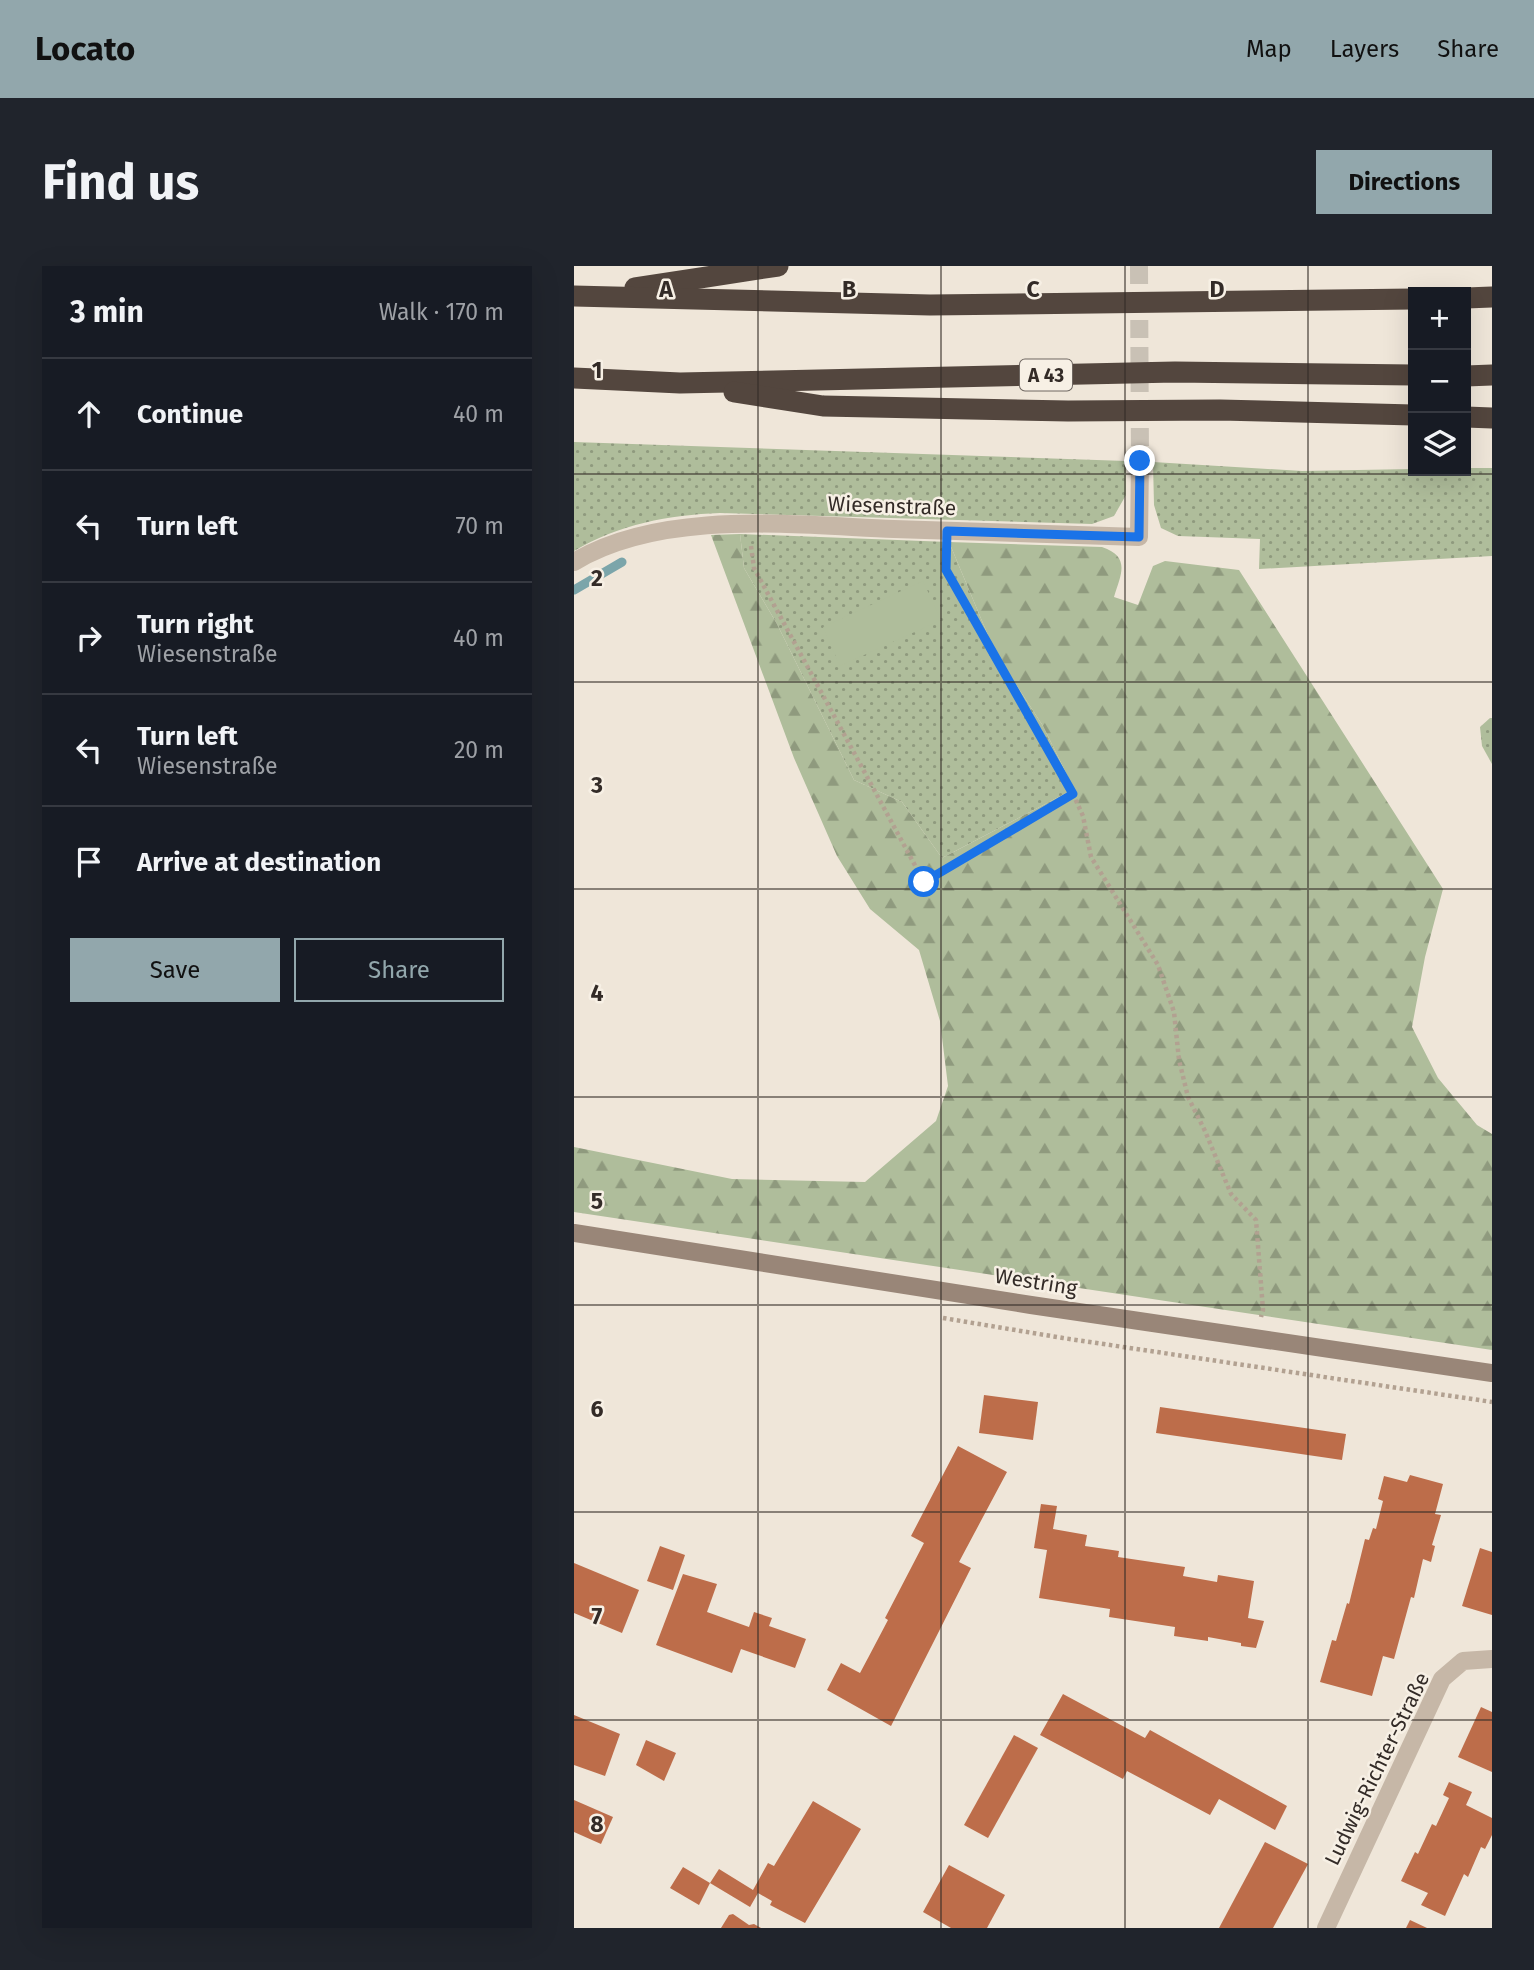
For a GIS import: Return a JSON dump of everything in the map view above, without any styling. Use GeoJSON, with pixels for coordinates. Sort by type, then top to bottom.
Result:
{"type":"FeatureCollection","features":[{"type":"Feature","properties":{"kind":"highway"},"geometry":{"type":"LineString","coordinates":[[578,296],[778,266]]}},
{"type":"Feature","properties":{"kind":"highway"},"geometry":{"type":"LineString","coordinates":[[578,296],[930,305],[1408,299]]}},
{"type":"Feature","properties":{"kind":"highway"},"geometry":{"type":"LineString","coordinates":[[1471,298],[1492,297]]}},
{"type":"Feature","properties":{"kind":"highway","name":"A 43"},"geometry":{"type":"LineString","coordinates":[[574,378],[680,383],[1175,372],[1408,375]]}},
{"type":"Feature","properties":{"kind":"highway"},"geometry":{"type":"LineString","coordinates":[[1471,376],[1492,375]]}},
{"type":"Feature","properties":{"kind":"highway"},"geometry":{"type":"LineString","coordinates":[[680,383],[823,406],[1408,415]]}},
{"type":"Feature","properties":{"kind":"highway"},"geometry":{"type":"LineString","coordinates":[[1471,417],[1492,418]]}},
{"type":"Feature","properties":{"kind":"main road","name":"Westring"},"geometry":{"type":"LineString","coordinates":[[574,1233],[1031,1305],[1492,1373]]}},
{"type":"Feature","properties":{"kind":"street","name":"Wiesenstraße"},"geometry":{"type":"LineString","coordinates":[[574,562],[632,537],[666,529],[748,525],[1139,537],[1140,461]]}},
{"type":"Feature","properties":{"kind":"street","name":"Ludwig-Richter-Straße"},"geometry":{"type":"LineString","coordinates":[[1326,1928],[1442,1679],[1463,1661],[1492,1659]]}},
{"type":"Feature","properties":{"kind":"path"},"geometry":{"type":"LineString","coordinates":[[748,525],[754,568],[924,882],[1073,794]]}},
{"type":"Feature","properties":{"kind":"path"},"geometry":{"type":"LineString","coordinates":[[947,531],[946,570],[1073,794],[1083,816],[1091,857],[1158,965],[1174,1012],[1179,1060],[1188,1097],[1231,1194],[1256,1220],[1263,1310]]}},
{"type":"Feature","properties":{"kind":"green space"},"geometry":{"type":"Polygon","coordinates":[[[574,442],[1126,461],[1126,495],[1114,516],[1092,524],[720,513],[645,523],[609,534],[574,551],[574,442]]]}},
{"type":"Feature","properties":{"kind":"green space"},"geometry":{"type":"Polygon","coordinates":[[[1153,462],[1302,471],[1408,469],[1408,476],[1471,476],[1471,468],[1492,468],[1492,556],[1259,569],[1260,539],[1178,536],[1161,528],[1154,505],[1153,462]]]}},
{"type":"Feature","properties":{"kind":"green space"},"geometry":{"type":"Polygon","coordinates":[[[740,534],[949,542],[995,652],[1043,726],[1074,789],[942,858],[902,802],[854,780],[777,624],[744,568],[740,534]]]}},
{"type":"Feature","properties":{"kind":"green space"},"geometry":{"type":"Polygon","coordinates":[[[740,534],[744,568],[777,624],[854,780],[902,802],[942,858],[1074,789],[1043,726],[995,652],[949,542],[1102,547],[1117,556],[1122,567],[1114,597],[1138,605],[1153,566],[1165,561],[1239,570],[1443,889],[1425,957],[1412,1027],[1438,1078],[1477,1125],[1492,1134],[1492,1350],[574,1212],[574,1147],[732,1179],[865,1182],[936,1121],[948,1086],[940,1021],[919,950],[870,909],[837,856],[794,758],[711,535],[740,534]]]}},
{"type":"Feature","properties":{"kind":"green space"},"geometry":{"type":"Polygon","coordinates":[[[923,581],[941,620],[840,666],[823,627],[923,581]]]}},
{"type":"Feature","properties":{"kind":"green space"},"geometry":{"type":"Polygon","coordinates":[[[1490,718],[1492,764],[1482,746],[1480,727],[1490,718]]]}},
{"type":"Feature","properties":{"kind":"building"},"geometry":{"type":"Polygon","coordinates":[[[984,1395],[1038,1402],[1033,1440],[979,1433],[984,1395]]]}},
{"type":"Feature","properties":{"kind":"building"},"geometry":{"type":"Polygon","coordinates":[[[1160,1407],[1346,1434],[1342,1460],[1156,1433],[1160,1407]]]}},
{"type":"Feature","properties":{"kind":"building"},"geometry":{"type":"Polygon","coordinates":[[[958,1446],[1007,1472],[959,1562],[971,1568],[891,1726],[827,1690],[841,1663],[860,1673],[924,1543],[911,1536],[958,1446]]]}},
{"type":"Feature","properties":{"kind":"building"},"geometry":{"type":"Polygon","coordinates":[[[1410,1475],[1443,1484],[1435,1514],[1441,1515],[1432,1545],[1435,1546],[1431,1562],[1423,1559],[1414,1598],[1411,1597],[1394,1659],[1383,1656],[1372,1696],[1320,1682],[1332,1640],[1336,1641],[1347,1603],[1349,1604],[1365,1539],[1369,1540],[1373,1528],[1376,1529],[1383,1501],[1378,1499],[1384,1476],[1407,1482],[1410,1475]]]}},
{"type":"Feature","properties":{"kind":"building"},"geometry":{"type":"Polygon","coordinates":[[[1041,1504],[1057,1506],[1053,1529],[1087,1535],[1085,1546],[1119,1551],[1118,1557],[1185,1567],[1183,1576],[1217,1582],[1218,1575],[1254,1581],[1248,1618],[1264,1621],[1256,1648],[1208,1637],[1208,1641],[1174,1636],[1175,1627],[1109,1617],[1110,1609],[1039,1598],[1047,1550],[1034,1548],[1041,1504]]]}},
{"type":"Feature","properties":{"kind":"building"},"geometry":{"type":"Polygon","coordinates":[[[660,1546],[685,1555],[673,1590],[647,1581],[660,1546]]]}},
{"type":"Feature","properties":{"kind":"building"},"geometry":{"type":"Polygon","coordinates":[[[1480,1548],[1492,1552],[1492,1615],[1462,1606],[1480,1548]]]}},
{"type":"Feature","properties":{"kind":"building"},"geometry":{"type":"Polygon","coordinates":[[[574,1563],[639,1590],[622,1633],[574,1613],[574,1563]]]}},
{"type":"Feature","properties":{"kind":"building"},"geometry":{"type":"Polygon","coordinates":[[[683,1574],[717,1584],[707,1612],[749,1627],[754,1612],[772,1618],[769,1626],[806,1639],[795,1668],[741,1649],[732,1673],[656,1645],[683,1574]]]}},
{"type":"Feature","properties":{"kind":"building"},"geometry":{"type":"Polygon","coordinates":[[[1063,1694],[1145,1738],[1150,1730],[1287,1806],[1275,1830],[1219,1799],[1210,1815],[1127,1771],[1123,1779],[1040,1735],[1063,1694]]]}},
{"type":"Feature","properties":{"kind":"building"},"geometry":{"type":"Polygon","coordinates":[[[1481,1707],[1492,1712],[1492,1772],[1458,1757],[1481,1707]]]}},
{"type":"Feature","properties":{"kind":"building"},"geometry":{"type":"Polygon","coordinates":[[[574,1715],[620,1734],[605,1776],[574,1765],[574,1715]]]}},
{"type":"Feature","properties":{"kind":"building"},"geometry":{"type":"Polygon","coordinates":[[[1014,1735],[1038,1748],[988,1838],[964,1825],[1014,1735]]]}},
{"type":"Feature","properties":{"kind":"building"},"geometry":{"type":"Polygon","coordinates":[[[646,1740],[676,1753],[664,1781],[636,1765],[646,1740]]]}},
{"type":"Feature","properties":{"kind":"building"},"geometry":{"type":"Polygon","coordinates":[[[1449,1782],[1472,1792],[1466,1805],[1492,1818],[1492,1835],[1485,1849],[1481,1847],[1468,1877],[1464,1874],[1445,1916],[1421,1905],[1428,1893],[1401,1881],[1432,1824],[1436,1826],[1449,1798],[1443,1795],[1449,1782]]]}},
{"type":"Feature","properties":{"kind":"building"},"geometry":{"type":"Polygon","coordinates":[[[574,1800],[613,1817],[601,1844],[574,1832],[574,1800]]]}},
{"type":"Feature","properties":{"kind":"building"},"geometry":{"type":"Polygon","coordinates":[[[813,1801],[861,1829],[805,1923],[770,1905],[772,1901],[758,1893],[750,1907],[710,1883],[719,1869],[753,1890],[768,1863],[774,1866],[813,1801]]]}},
{"type":"Feature","properties":{"kind":"building"},"geometry":{"type":"Polygon","coordinates":[[[1265,1842],[1308,1864],[1273,1928],[1219,1928],[1265,1842]]]}},
{"type":"Feature","properties":{"kind":"building"},"geometry":{"type":"Polygon","coordinates":[[[949,1865],[1005,1895],[987,1928],[951,1928],[923,1912],[949,1865]]]}},
{"type":"Feature","properties":{"kind":"building"},"geometry":{"type":"Polygon","coordinates":[[[683,1867],[710,1883],[699,1905],[670,1888],[683,1867]]]}},
{"type":"Feature","properties":{"kind":"building"},"geometry":{"type":"Polygon","coordinates":[[[733,1914],[749,1925],[754,1924],[761,1928],[721,1928],[729,1915],[733,1914]]]}},
{"type":"Feature","properties":{"kind":"building"},"geometry":{"type":"Polygon","coordinates":[[[1410,1920],[1427,1928],[1406,1928],[1410,1920]]]}},
{"type":"Feature","properties":{"kind":"waterway"},"geometry":{"type":"LineString","coordinates":[[574,590],[622,562]]}},
{"type":"Feature","properties":{"kind":"tunnel"},"geometry":{"type":"LineString","coordinates":[[1139,266],[1140,461]]}},
{"type":"Feature","properties":{"kind":"route"},"geometry":{"type":"LineString","coordinates":[[924,882],[1073,794],[946,570],[947,531],[1139,537],[1140,461]]}}]}
